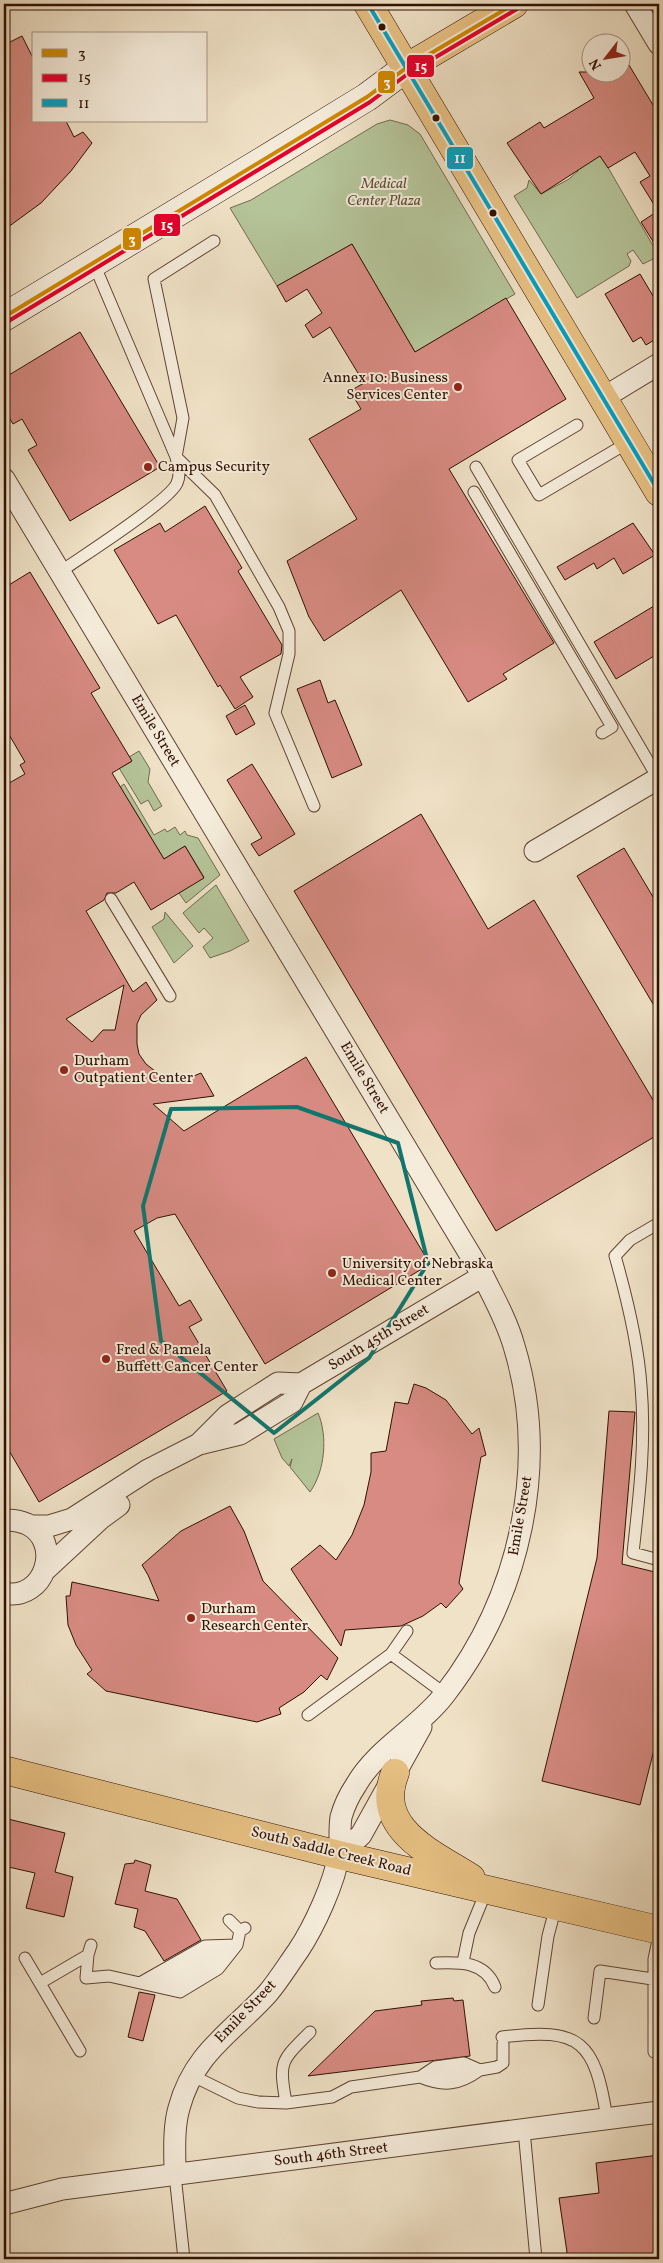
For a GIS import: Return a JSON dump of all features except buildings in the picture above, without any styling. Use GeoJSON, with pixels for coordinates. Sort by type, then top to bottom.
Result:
{"type":"FeatureCollection","features":[{"type":"Feature","properties":{"kind":"main road"},"geometry":{"type":"LineString","coordinates":[[368,4],[659,492]]}},
{"type":"Feature","properties":{"kind":"main road"},"geometry":{"type":"LineString","coordinates":[[4,317],[367,97],[406,68],[514,4]]}},
{"type":"Feature","properties":{"kind":"main road","name":"South Saddle Creek Road"},"geometry":{"type":"LineString","coordinates":[[4,1770],[339,1855],[487,1888],[659,1930]]}},
{"type":"Feature","properties":{"kind":"main road"},"geometry":{"type":"LineString","coordinates":[[395,1773],[389,1795],[392,1814],[398,1824],[420,1846],[487,1888]]}},
{"type":"Feature","properties":{"kind":"street"},"geometry":{"type":"LineString","coordinates":[[635,4],[659,44]]}},
{"type":"Feature","properties":{"kind":"street"},"geometry":{"type":"LineString","coordinates":[[603,398],[659,364]]}},
{"type":"Feature","properties":{"kind":"street","name":"Emile Street"},"geometry":{"type":"LineString","coordinates":[[4,479],[483,1276],[514,1346],[521,1379],[529,1441],[528,1491],[520,1537],[499,1602],[472,1656],[445,1694],[430,1712],[387,1749],[357,1782],[342,1817],[339,1855],[324,1901],[308,1936],[268,1992],[210,2048],[193,2076],[179,2108],[175,2175]]}},
{"type":"Feature","properties":{"kind":"street"},"geometry":{"type":"LineString","coordinates":[[535,851],[659,779]]}},
{"type":"Feature","properties":{"kind":"street","name":"South 45th Street"},"geometry":{"type":"LineString","coordinates":[[15,1520],[49,1526],[72,1519],[148,1470],[199,1444],[246,1430],[292,1402],[301,1384],[483,1276]]}},
{"type":"Feature","properties":{"kind":"street","name":"South 45th Street"},"geometry":{"type":"LineString","coordinates":[[4,1593],[19,1593],[30,1589],[45,1570],[100,1519],[125,1500],[148,1470]]}},
{"type":"Feature","properties":{"kind":"street","name":"South 45th Street"},"geometry":{"type":"LineString","coordinates":[[15,1520],[41,1535],[46,1546],[48,1558],[45,1570]]}},
{"type":"Feature","properties":{"kind":"street","name":"Emile Street"},"geometry":{"type":"LineString","coordinates":[[339,1855],[361,1835],[430,1712]]}},
{"type":"Feature","properties":{"kind":"street","name":"South 46th Street"},"geometry":{"type":"LineString","coordinates":[[4,2204],[62,2190],[659,2112]]}},
{"type":"Feature","properties":{"kind":"lane"},"geometry":{"type":"LineString","coordinates":[[176,457],[182,418],[154,279],[214,241]]}},
{"type":"Feature","properties":{"kind":"lane"},"geometry":{"type":"LineString","coordinates":[[60,572],[155,506],[176,486],[180,476],[176,457],[94,264]]}},
{"type":"Feature","properties":{"kind":"lane"},"geometry":{"type":"LineString","coordinates":[[577,425],[518,460],[539,495],[629,442]]}},
{"type":"Feature","properties":{"kind":"lane"},"geometry":{"type":"LineString","coordinates":[[176,457],[215,495],[279,607],[289,631],[289,654],[275,713],[314,806]]}},
{"type":"Feature","properties":{"kind":"lane"},"geometry":{"type":"LineString","coordinates":[[476,468],[659,779]]}},
{"type":"Feature","properties":{"kind":"lane"},"geometry":{"type":"LineString","coordinates":[[474,492],[612,727],[602,733]]}},
{"type":"Feature","properties":{"kind":"lane"},"geometry":{"type":"LineString","coordinates":[[111,899],[170,996]]}},
{"type":"Feature","properties":{"kind":"lane"},"geometry":{"type":"LineString","coordinates":[[659,1223],[630,1240],[615,1256],[628,1301],[641,1386],[642,1468],[633,1553],[659,1560]]}},
{"type":"Feature","properties":{"kind":"lane"},"geometry":{"type":"LineString","coordinates":[[308,1715],[392,1654],[407,1631]]}},
{"type":"Feature","properties":{"kind":"lane"},"geometry":{"type":"LineString","coordinates":[[392,1654],[445,1694]]}},
{"type":"Feature","properties":{"kind":"lane"},"geometry":{"type":"LineString","coordinates":[[463,1962],[469,1933],[487,1888]]}},
{"type":"Feature","properties":{"kind":"lane"},"geometry":{"type":"LineString","coordinates":[[538,2005],[548,1936],[556,1906]]}},
{"type":"Feature","properties":{"kind":"lane"},"geometry":{"type":"LineString","coordinates":[[40,1983],[89,1950],[86,1978],[109,1976],[140,1983],[175,1984],[238,1946],[243,1930],[229,1920]]}},
{"type":"Feature","properties":{"kind":"lane"},"geometry":{"type":"LineString","coordinates":[[654,2052],[656,1980],[654,1959],[659,1936]]}},
{"type":"Feature","properties":{"kind":"lane"},"geometry":{"type":"LineString","coordinates":[[140,1983],[205,1946],[238,1946]]}},
{"type":"Feature","properties":{"kind":"lane"},"geometry":{"type":"LineString","coordinates":[[25,1958],[80,2052]]}},
{"type":"Feature","properties":{"kind":"lane"},"geometry":{"type":"LineString","coordinates":[[436,1963],[463,1962],[479,1967],[489,1975],[495,1987]]}},
{"type":"Feature","properties":{"kind":"lane"},"geometry":{"type":"LineString","coordinates":[[594,2018],[600,1972],[656,1980]]}},
{"type":"Feature","properties":{"kind":"lane"},"geometry":{"type":"LineString","coordinates":[[286,2103],[281,2074],[282,2062],[310,2032]]}},
{"type":"Feature","properties":{"kind":"lane"},"geometry":{"type":"LineString","coordinates":[[420,2077],[438,2085],[466,2080],[480,2070],[497,2067],[503,2062],[502,2040],[546,2033],[564,2036],[579,2044],[590,2057],[598,2074],[607,2119]]}},
{"type":"Feature","properties":{"kind":"lane"},"geometry":{"type":"LineString","coordinates":[[193,2076],[238,2098],[258,2102],[286,2103],[332,2097],[351,2087],[420,2077],[435,2067],[464,2063],[480,2070]]}},
{"type":"Feature","properties":{"kind":"lane"},"geometry":{"type":"LineString","coordinates":[[524,2130],[536,2259]]}},
{"type":"Feature","properties":{"kind":"lane"},"geometry":{"type":"LineString","coordinates":[[175,2175],[184,2259]]}},
{"type":"Feature","properties":{"kind":"highlighted area"},"geometry":{"type":"Polygon","coordinates":[[[297,1107],[398,1143],[428,1263],[369,1358],[274,1433],[161,1341],[143,1206],[171,1109],[297,1107]]]}},
{"type":"Feature","properties":{"kind":"green space","name":"Medical Center Plaza"},"geometry":{"type":"Polygon","coordinates":[[[390,120],[408,125],[420,134],[515,294],[415,352],[352,244],[277,286],[230,208],[251,200],[377,124],[390,120]]]}},
{"type":"Feature","properties":{"kind":"green space"},"geometry":{"type":"Polygon","coordinates":[[[591,138],[659,256],[643,264],[633,250],[627,254],[631,261],[629,266],[577,298],[514,196],[527,188],[529,180],[541,194],[569,179],[578,171],[569,155],[591,138]]]}},
{"type":"Feature","properties":{"kind":"green space"},"geometry":{"type":"Polygon","coordinates":[[[139,751],[150,769],[148,782],[162,806],[154,811],[148,800],[141,804],[119,768],[131,762],[129,757],[139,751]]]}},
{"type":"Feature","properties":{"kind":"green space"},"geometry":{"type":"Polygon","coordinates":[[[124,784],[154,835],[165,829],[167,832],[175,827],[180,835],[185,831],[187,835],[198,838],[220,875],[186,903],[179,893],[204,877],[185,846],[164,859],[120,787],[124,784]]]}},
{"type":"Feature","properties":{"kind":"green space"},"geometry":{"type":"Polygon","coordinates":[[[216,885],[249,941],[230,951],[210,958],[203,947],[213,938],[204,928],[199,933],[183,913],[216,885]]]}},
{"type":"Feature","properties":{"kind":"green space"},"geometry":{"type":"Polygon","coordinates":[[[165,912],[193,946],[174,963],[152,927],[164,919],[165,912]]]}},
{"type":"Feature","properties":{"kind":"green space"},"geometry":{"type":"Polygon","coordinates":[[[318,1413],[324,1443],[322,1464],[310,1492],[290,1467],[292,1459],[289,1466],[282,1458],[274,1439],[318,1413]]]}},
{"type":"Feature","properties":{"kind":"transit line","name":"11"},"geometry":{"type":"LineString","coordinates":[[368,4],[659,492]]}},
{"type":"Feature","properties":{"kind":"transit line","name":"3"},"geometry":{"type":"LineString","coordinates":[[4,317],[367,97],[406,68],[514,4]]}},
{"type":"Feature","properties":{"kind":"transit line","name":"15"},"geometry":{"type":"LineString","coordinates":[[7,322],[370,102],[409,73],[517,9]]}},
{"type":"Feature","properties":{"kind":"place","name":"Annex 10: Business Services Center"},"geometry":{"type":"Point","coordinates":[458,387]}},
{"type":"Feature","properties":{"kind":"place","name":"Campus Security"},"geometry":{"type":"Point","coordinates":[148,467]}},
{"type":"Feature","properties":{"kind":"place","name":"Durham Outpatient Center"},"geometry":{"type":"Point","coordinates":[64,1070]}},
{"type":"Feature","properties":{"kind":"place","name":"University of Nebraska Medical Center"},"geometry":{"type":"Point","coordinates":[332,1273]}},
{"type":"Feature","properties":{"kind":"place","name":"Fred & Pamela Buffett Cancer Center"},"geometry":{"type":"Point","coordinates":[106,1359]}},
{"type":"Feature","properties":{"kind":"place","name":"Durham Research Center"},"geometry":{"type":"Point","coordinates":[191,1618]}}]}
